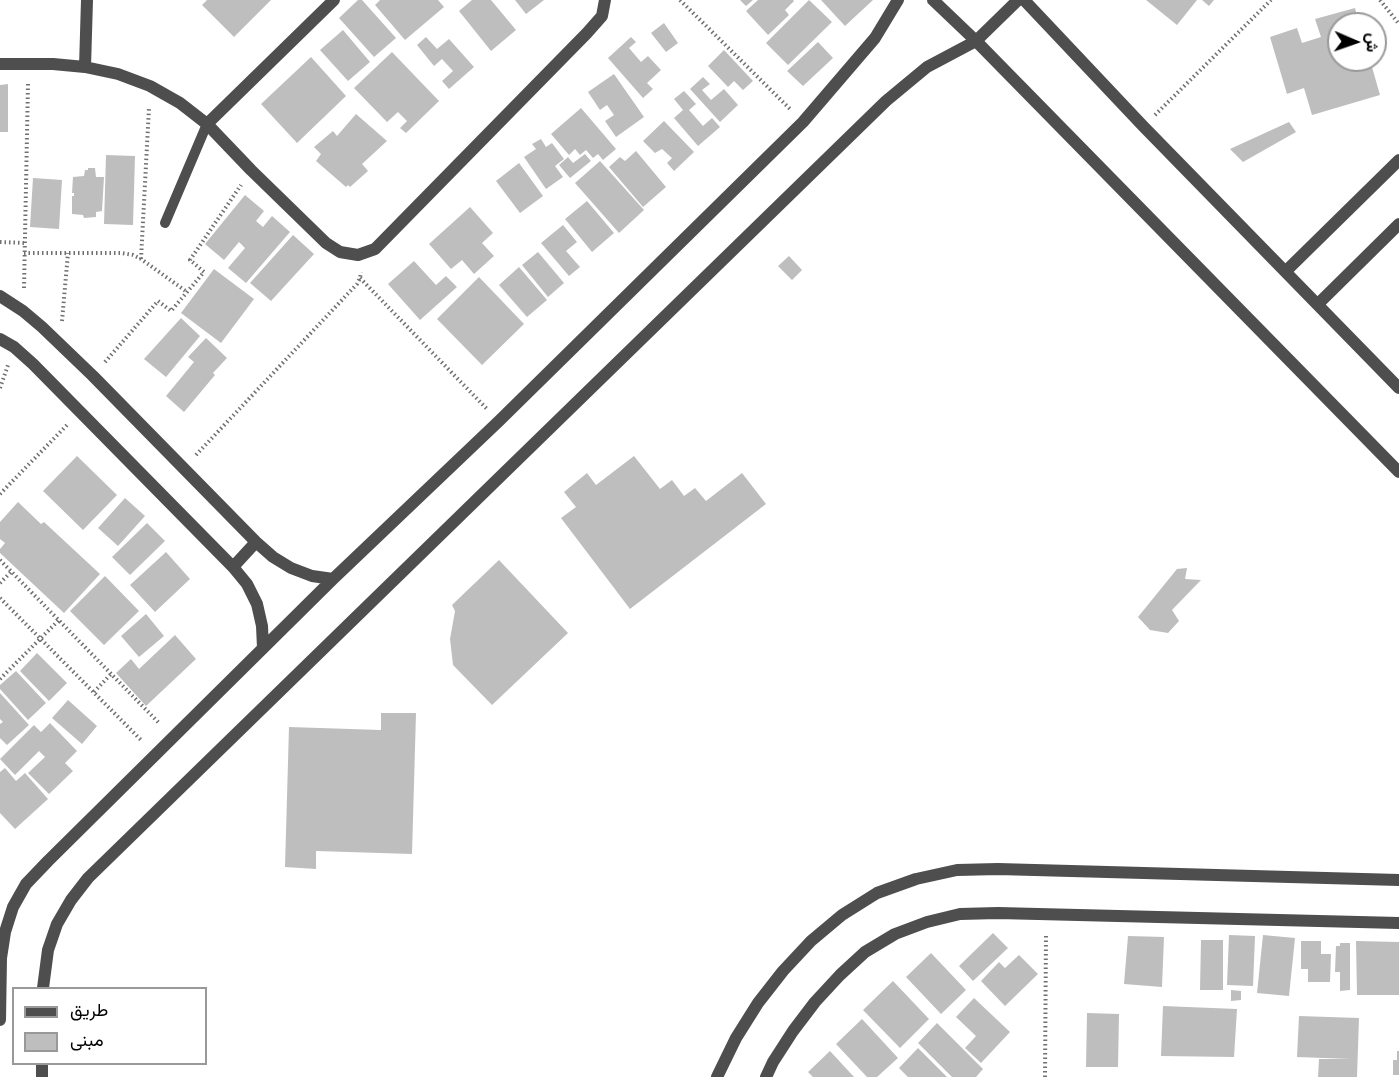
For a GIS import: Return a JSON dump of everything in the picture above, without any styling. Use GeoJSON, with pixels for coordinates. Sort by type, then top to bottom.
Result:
{"type":"FeatureCollection","features":[{"type":"Feature","properties":{"kind":"street"},"geometry":{"type":"LineString","coordinates":[[85,67],[87,0]]}},
{"type":"Feature","properties":{"kind":"street"},"geometry":{"type":"LineString","coordinates":[[207,124],[334,0]]}},
{"type":"Feature","properties":{"kind":"street"},"geometry":{"type":"LineString","coordinates":[[0,64],[85,67],[118,74],[150,86],[180,103],[207,124],[326,243],[340,252],[358,255],[375,249],[587,33],[602,16],[606,0]]}},
{"type":"Feature","properties":{"kind":"street"},"geometry":{"type":"LineString","coordinates":[[0,1020],[1,958],[5,932],[26,884],[333,579],[499,421],[803,122],[875,38],[898,0]]}},
{"type":"Feature","properties":{"kind":"street"},"geometry":{"type":"LineString","coordinates":[[933,0],[1399,472]]}},
{"type":"Feature","properties":{"kind":"street"},"geometry":{"type":"LineString","coordinates":[[44,987],[48,950],[57,924],[71,900],[88,878],[886,101],[927,67],[976,41],[1018,0]]}},
{"type":"Feature","properties":{"kind":"street"},"geometry":{"type":"LineString","coordinates":[[1024,0],[1143,126],[1399,388]]}},
{"type":"Feature","properties":{"kind":"street"},"geometry":{"type":"LineString","coordinates":[[1286,271],[1399,160]]}},
{"type":"Feature","properties":{"kind":"street"},"geometry":{"type":"LineString","coordinates":[[1317,304],[1399,224]]}},
{"type":"Feature","properties":{"kind":"street"},"geometry":{"type":"LineString","coordinates":[[0,296],[23,311],[61,345],[256,543],[291,568],[312,576],[333,579]]}},
{"type":"Feature","properties":{"kind":"street"},"geometry":{"type":"LineString","coordinates":[[0,339],[14,347],[33,364],[233,567],[247,584],[257,604],[262,626],[263,648]]}},
{"type":"Feature","properties":{"kind":"street"},"geometry":{"type":"LineString","coordinates":[[233,567],[256,543]]}},
{"type":"Feature","properties":{"kind":"street"},"geometry":{"type":"LineString","coordinates":[[717,1077],[736,1038],[758,1003],[811,941],[842,915],[878,893],[916,879],[957,870],[998,869],[1399,880]]}},
{"type":"Feature","properties":{"kind":"street"},"geometry":{"type":"LineString","coordinates":[[766,1077],[793,1031],[840,975],[866,952],[894,934],[927,922],[960,914],[998,912],[1399,923]]}},
{"type":"Feature","properties":{"kind":"lane"},"geometry":{"type":"LineString","coordinates":[[165,223],[207,124]]}},
{"type":"Feature","properties":{"kind":"path"},"geometry":{"type":"LineString","coordinates":[[680,0],[803,122]]}},
{"type":"Feature","properties":{"kind":"path"},"geometry":{"type":"LineString","coordinates":[[1143,126],[1271,0]]}},
{"type":"Feature","properties":{"kind":"path"},"geometry":{"type":"LineString","coordinates":[[1380,0],[1399,24]]}},
{"type":"Feature","properties":{"kind":"path"},"geometry":{"type":"LineString","coordinates":[[23,311],[29,64]]}},
{"type":"Feature","properties":{"kind":"path"},"geometry":{"type":"LineString","coordinates":[[141,259],[150,86]]}},
{"type":"Feature","properties":{"kind":"path"},"geometry":{"type":"LineString","coordinates":[[93,376],[158,301],[171,311],[204,272],[190,260],[251,170]]}},
{"type":"Feature","properties":{"kind":"path"},"geometry":{"type":"LineString","coordinates":[[0,242],[25,243]]}},
{"type":"Feature","properties":{"kind":"path"},"geometry":{"type":"LineString","coordinates":[[24,253],[133,255],[187,292]]}},
{"type":"Feature","properties":{"kind":"path"},"geometry":{"type":"LineString","coordinates":[[61,345],[68,253]]}},
{"type":"Feature","properties":{"kind":"path"},"geometry":{"type":"LineString","coordinates":[[183,468],[357,284],[362,270],[358,255]]}},
{"type":"Feature","properties":{"kind":"path"},"geometry":{"type":"LineString","coordinates":[[360,278],[499,421]]}},
{"type":"Feature","properties":{"kind":"path"},"geometry":{"type":"LineString","coordinates":[[0,494],[81,411]]}},
{"type":"Feature","properties":{"kind":"path"},"geometry":{"type":"LineString","coordinates":[[0,560],[173,737]]}},
{"type":"Feature","properties":{"kind":"path"},"geometry":{"type":"LineString","coordinates":[[0,583],[11,572]]}},
{"type":"Feature","properties":{"kind":"path"},"geometry":{"type":"LineString","coordinates":[[0,598],[156,754]]}},
{"type":"Feature","properties":{"kind":"path"},"geometry":{"type":"LineString","coordinates":[[0,678],[59,620]]}},
{"type":"Feature","properties":{"kind":"path"},"geometry":{"type":"LineString","coordinates":[[94,692],[111,674]]}},
{"type":"Feature","properties":{"kind":"path"},"geometry":{"type":"LineString","coordinates":[[1045,1077],[1047,914]]}},
{"type":"Feature","properties":{"kind":"building"},"geometry":{"type":"Polygon","coordinates":[[[207,0],[271,0],[234,37],[202,5],[207,0]]]}},
{"type":"Feature","properties":{"kind":"building"},"geometry":{"type":"Polygon","coordinates":[[[358,0],[362,0],[396,38],[374,57],[339,18],[358,0]]]}},
{"type":"Feature","properties":{"kind":"building"},"geometry":{"type":"Polygon","coordinates":[[[380,0],[438,0],[444,7],[405,40],[375,5],[380,0]]]}},
{"type":"Feature","properties":{"kind":"building"},"geometry":{"type":"Polygon","coordinates":[[[472,0],[491,0],[516,30],[491,51],[459,11],[472,0]]]}},
{"type":"Feature","properties":{"kind":"building"},"geometry":{"type":"Polygon","coordinates":[[[515,0],[544,0],[526,14],[515,0]]]}},
{"type":"Feature","properties":{"kind":"building"},"geometry":{"type":"Polygon","coordinates":[[[740,0],[753,0],[746,6],[740,0]]]}},
{"type":"Feature","properties":{"kind":"building"},"geometry":{"type":"Polygon","coordinates":[[[758,0],[794,1],[785,10],[789,15],[768,35],[746,11],[758,0]]]}},
{"type":"Feature","properties":{"kind":"building"},"geometry":{"type":"Polygon","coordinates":[[[809,0],[832,22],[788,65],[766,43],[809,0]]]}},
{"type":"Feature","properties":{"kind":"building"},"geometry":{"type":"Polygon","coordinates":[[[821,0],[873,0],[845,26],[821,0]]]}},
{"type":"Feature","properties":{"kind":"building"},"geometry":{"type":"Polygon","coordinates":[[[1146,0],[1197,0],[1177,25],[1146,0]]]}},
{"type":"Feature","properties":{"kind":"building"},"geometry":{"type":"Polygon","coordinates":[[[1202,0],[1214,0],[1209,6],[1202,0]]]}},
{"type":"Feature","properties":{"kind":"building"},"geometry":{"type":"Polygon","coordinates":[[[1355,8],[1356,12],[1340,12],[1355,8]]]}},
{"type":"Feature","properties":{"kind":"building"},"geometry":{"type":"Polygon","coordinates":[[[1327,16],[1327,72],[1373,72],[1380,95],[1312,115],[1304,88],[1287,94],[1270,37],[1297,28],[1302,43],[1321,37],[1315,19],[1327,16]]]}},
{"type":"Feature","properties":{"kind":"building"},"geometry":{"type":"Polygon","coordinates":[[[664,23],[678,43],[666,52],[651,33],[664,23]]]}},
{"type":"Feature","properties":{"kind":"building"},"geometry":{"type":"Polygon","coordinates":[[[343,30],[370,62],[348,81],[320,50],[343,30]]]}},
{"type":"Feature","properties":{"kind":"building"},"geometry":{"type":"Polygon","coordinates":[[[426,37],[437,49],[449,39],[474,67],[449,89],[442,81],[453,71],[442,59],[434,66],[417,45],[426,37]]]}},
{"type":"Feature","properties":{"kind":"building"},"geometry":{"type":"Polygon","coordinates":[[[631,37],[636,42],[629,48],[641,62],[648,56],[661,70],[647,83],[653,89],[643,98],[608,58],[631,37]]]}},
{"type":"Feature","properties":{"kind":"building"},"geometry":{"type":"Polygon","coordinates":[[[818,42],[833,58],[803,86],[787,71],[818,42]]]}},
{"type":"Feature","properties":{"kind":"building"},"geometry":{"type":"Polygon","coordinates":[[[724,50],[753,81],[743,90],[734,81],[728,87],[708,66],[724,50]]]}},
{"type":"Feature","properties":{"kind":"building"},"geometry":{"type":"Polygon","coordinates":[[[392,52],[439,101],[406,133],[400,128],[407,121],[398,112],[387,122],[354,88],[392,52]]]}},
{"type":"Feature","properties":{"kind":"building"},"geometry":{"type":"Polygon","coordinates":[[[311,57],[346,96],[297,143],[261,104],[311,57]]]}},
{"type":"Feature","properties":{"kind":"building"},"geometry":{"type":"Polygon","coordinates":[[[614,74],[644,117],[616,137],[605,121],[614,115],[607,105],[600,110],[588,92],[614,74]]]}},
{"type":"Feature","properties":{"kind":"building"},"geometry":{"type":"Polygon","coordinates":[[[703,77],[710,84],[702,90],[711,100],[724,89],[738,105],[720,122],[690,89],[703,77]]]}},
{"type":"Feature","properties":{"kind":"building"},"geometry":{"type":"Polygon","coordinates":[[[8,84],[8,132],[0,132],[0,85],[8,84]]]}},
{"type":"Feature","properties":{"kind":"building"},"geometry":{"type":"Polygon","coordinates":[[[684,91],[696,104],[689,110],[703,126],[712,118],[720,127],[698,146],[674,118],[683,110],[674,99],[684,91]]]}},
{"type":"Feature","properties":{"kind":"building"},"geometry":{"type":"Polygon","coordinates":[[[581,108],[616,149],[603,160],[598,154],[593,158],[586,150],[580,155],[575,149],[569,155],[551,134],[581,108]]]}},
{"type":"Feature","properties":{"kind":"building"},"geometry":{"type":"Polygon","coordinates":[[[356,114],[387,141],[362,164],[368,171],[350,187],[348,185],[346,187],[316,161],[321,154],[314,147],[333,131],[337,136],[356,114]]]}},
{"type":"Feature","properties":{"kind":"building"},"geometry":{"type":"Polygon","coordinates":[[[664,121],[694,152],[674,171],[667,163],[672,158],[662,149],[655,153],[643,141],[664,121]]]}},
{"type":"Feature","properties":{"kind":"building"},"geometry":{"type":"Polygon","coordinates":[[[1289,122],[1296,132],[1243,162],[1230,149],[1289,122]]]}},
{"type":"Feature","properties":{"kind":"building"},"geometry":{"type":"Polygon","coordinates":[[[541,139],[546,147],[552,143],[564,159],[555,166],[563,177],[546,189],[524,157],[536,149],[532,144],[541,139]]]}},
{"type":"Feature","properties":{"kind":"building"},"geometry":{"type":"Polygon","coordinates":[[[636,151],[666,187],[643,207],[609,167],[620,157],[625,161],[636,151]]]}},
{"type":"Feature","properties":{"kind":"building"},"geometry":{"type":"Polygon","coordinates":[[[585,154],[591,161],[570,178],[559,165],[568,157],[573,163],[585,154]]]}},
{"type":"Feature","properties":{"kind":"building"},"geometry":{"type":"Polygon","coordinates":[[[106,155],[135,156],[133,225],[104,224],[106,155]]]}},
{"type":"Feature","properties":{"kind":"building"},"geometry":{"type":"Polygon","coordinates":[[[600,161],[644,210],[619,233],[575,183],[600,161]]]}},
{"type":"Feature","properties":{"kind":"building"},"geometry":{"type":"Polygon","coordinates":[[[519,163],[543,196],[520,213],[496,181],[519,163]]]}},
{"type":"Feature","properties":{"kind":"building"},"geometry":{"type":"Polygon","coordinates":[[[88,168],[95,168],[96,177],[104,177],[102,211],[96,212],[96,217],[84,218],[83,215],[72,214],[73,177],[84,176],[88,168]]]}},
{"type":"Feature","properties":{"kind":"building"},"geometry":{"type":"Polygon","coordinates":[[[33,178],[62,180],[59,229],[30,227],[33,178]]]}},
{"type":"Feature","properties":{"kind":"building"},"geometry":{"type":"Polygon","coordinates":[[[245,195],[264,211],[256,221],[263,227],[272,216],[290,232],[246,283],[228,268],[245,248],[239,242],[224,260],[205,244],[245,195]]]}},
{"type":"Feature","properties":{"kind":"building"},"geometry":{"type":"Polygon","coordinates":[[[587,201],[614,233],[592,252],[565,219],[587,201]]]}},
{"type":"Feature","properties":{"kind":"building"},"geometry":{"type":"Polygon","coordinates":[[[470,207],[493,233],[482,243],[494,256],[474,274],[462,260],[451,269],[429,244],[470,207]]]}},
{"type":"Feature","properties":{"kind":"building"},"geometry":{"type":"Polygon","coordinates":[[[563,225],[577,242],[566,251],[580,267],[569,276],[541,243],[563,225]]]}},
{"type":"Feature","properties":{"kind":"building"},"geometry":{"type":"Polygon","coordinates":[[[293,235],[314,254],[271,301],[250,283],[293,235]]]}},
{"type":"Feature","properties":{"kind":"building"},"geometry":{"type":"Polygon","coordinates":[[[538,252],[564,283],[548,297],[522,265],[538,252]]]}},
{"type":"Feature","properties":{"kind":"building"},"geometry":{"type":"Polygon","coordinates":[[[789,256],[802,270],[792,280],[778,266],[789,256]]]}},
{"type":"Feature","properties":{"kind":"building"},"geometry":{"type":"Polygon","coordinates":[[[414,261],[436,285],[446,276],[457,287],[420,320],[388,284],[414,261]]]}},
{"type":"Feature","properties":{"kind":"building"},"geometry":{"type":"Polygon","coordinates":[[[519,267],[547,300],[527,317],[499,285],[519,267]]]}},
{"type":"Feature","properties":{"kind":"building"},"geometry":{"type":"Polygon","coordinates":[[[214,269],[254,299],[221,343],[181,313],[214,269]]]}},
{"type":"Feature","properties":{"kind":"building"},"geometry":{"type":"Polygon","coordinates":[[[479,277],[524,324],[482,365],[437,319],[479,277]]]}},
{"type":"Feature","properties":{"kind":"building"},"geometry":{"type":"Polygon","coordinates":[[[181,318],[200,336],[166,377],[144,359],[181,318]]]}},
{"type":"Feature","properties":{"kind":"building"},"geometry":{"type":"Polygon","coordinates":[[[206,338],[227,358],[184,412],[166,396],[194,362],[188,357],[206,338]]]}},
{"type":"Feature","properties":{"kind":"building"},"geometry":{"type":"Polygon","coordinates":[[[77,456],[117,495],[83,530],[43,491],[77,456]]]}},
{"type":"Feature","properties":{"kind":"building"},"geometry":{"type":"Polygon","coordinates":[[[634,456],[660,489],[672,480],[684,496],[695,488],[706,501],[742,473],[766,504],[630,609],[561,518],[576,507],[564,492],[587,473],[596,485],[634,456]]]}},
{"type":"Feature","properties":{"kind":"building"},"geometry":{"type":"Polygon","coordinates":[[[125,498],[145,516],[118,546],[98,528],[125,498]]]}},
{"type":"Feature","properties":{"kind":"building"},"geometry":{"type":"Polygon","coordinates":[[[18,502],[41,524],[44,522],[100,574],[64,613],[0,553],[5,543],[0,539],[0,522],[18,502]]]}},
{"type":"Feature","properties":{"kind":"building"},"geometry":{"type":"Polygon","coordinates":[[[147,523],[165,541],[130,575],[112,557],[147,523]]]}},
{"type":"Feature","properties":{"kind":"building"},"geometry":{"type":"Polygon","coordinates":[[[166,552],[190,579],[155,612],[130,585],[166,552]]]}},
{"type":"Feature","properties":{"kind":"building"},"geometry":{"type":"Polygon","coordinates":[[[499,560],[568,633],[492,705],[453,665],[450,639],[455,611],[452,605],[499,560]]]}},
{"type":"Feature","properties":{"kind":"building"},"geometry":{"type":"Polygon","coordinates":[[[1187,568],[1185,579],[1201,580],[1172,610],[1179,621],[1168,633],[1150,630],[1138,617],[1177,569],[1187,568]]]}},
{"type":"Feature","properties":{"kind":"building"},"geometry":{"type":"Polygon","coordinates":[[[105,576],[139,611],[104,645],[70,611],[105,576]]]}},
{"type":"Feature","properties":{"kind":"building"},"geometry":{"type":"Polygon","coordinates":[[[146,614],[164,636],[139,657],[121,636],[146,614]]]}},
{"type":"Feature","properties":{"kind":"building"},"geometry":{"type":"Polygon","coordinates":[[[175,635],[196,659],[146,706],[116,673],[131,659],[139,669],[175,635]]]}},
{"type":"Feature","properties":{"kind":"building"},"geometry":{"type":"Polygon","coordinates":[[[37,653],[67,683],[49,701],[20,671],[37,653]]]}},
{"type":"Feature","properties":{"kind":"building"},"geometry":{"type":"Polygon","coordinates":[[[16,671],[46,703],[28,720],[0,689],[0,685],[16,671]]]}},
{"type":"Feature","properties":{"kind":"building"},"geometry":{"type":"Polygon","coordinates":[[[0,693],[29,725],[7,745],[0,738],[0,724],[3,722],[0,719],[0,693]]]}},
{"type":"Feature","properties":{"kind":"building"},"geometry":{"type":"Polygon","coordinates":[[[68,700],[97,726],[82,744],[52,718],[68,700]]]}},
{"type":"Feature","properties":{"kind":"building"},"geometry":{"type":"Polygon","coordinates":[[[381,713],[416,713],[412,854],[316,851],[316,869],[285,867],[289,727],[381,730],[381,713]]]}},
{"type":"Feature","properties":{"kind":"building"},"geometry":{"type":"Polygon","coordinates":[[[50,723],[77,751],[65,763],[73,771],[49,794],[28,773],[45,757],[39,751],[15,775],[0,759],[34,725],[41,732],[50,723]]]}},
{"type":"Feature","properties":{"kind":"building"},"geometry":{"type":"Polygon","coordinates":[[[5,768],[16,781],[25,773],[48,799],[15,829],[0,813],[0,772],[5,768]]]}},
{"type":"Feature","properties":{"kind":"building"},"geometry":{"type":"Polygon","coordinates":[[[993,933],[1008,948],[973,981],[959,966],[993,933]]]}},
{"type":"Feature","properties":{"kind":"building"},"geometry":{"type":"Polygon","coordinates":[[[1229,935],[1255,936],[1253,986],[1227,985],[1229,935]]]}},
{"type":"Feature","properties":{"kind":"building"},"geometry":{"type":"Polygon","coordinates":[[[1263,935],[1295,938],[1289,996],[1257,993],[1263,935]]]}},
{"type":"Feature","properties":{"kind":"building"},"geometry":{"type":"Polygon","coordinates":[[[1128,936],[1164,937],[1162,987],[1124,984],[1128,936]]]}},
{"type":"Feature","properties":{"kind":"building"},"geometry":{"type":"Polygon","coordinates":[[[1201,940],[1223,940],[1223,990],[1200,990],[1201,940]]]}},
{"type":"Feature","properties":{"kind":"building"},"geometry":{"type":"Polygon","coordinates":[[[1301,941],[1321,941],[1321,954],[1331,954],[1330,982],[1308,982],[1308,969],[1301,969],[1301,941]]]}},
{"type":"Feature","properties":{"kind":"building"},"geometry":{"type":"Polygon","coordinates":[[[1356,941],[1399,942],[1399,995],[1357,995],[1356,941]]]}},
{"type":"Feature","properties":{"kind":"building"},"geometry":{"type":"Polygon","coordinates":[[[1340,943],[1350,943],[1350,990],[1340,991],[1340,972],[1335,972],[1336,946],[1340,946],[1340,943]]]}},
{"type":"Feature","properties":{"kind":"building"},"geometry":{"type":"Polygon","coordinates":[[[931,953],[966,990],[941,1014],[906,977],[931,953]]]}},
{"type":"Feature","properties":{"kind":"building"},"geometry":{"type":"Polygon","coordinates":[[[1019,955],[1038,974],[1005,1006],[981,981],[999,962],[1005,968],[1019,955]]]}},
{"type":"Feature","properties":{"kind":"building"},"geometry":{"type":"Polygon","coordinates":[[[893,981],[929,1019],[900,1048],[863,1010],[893,981]]]}},
{"type":"Feature","properties":{"kind":"building"},"geometry":{"type":"Polygon","coordinates":[[[1231,990],[1241,991],[1241,1000],[1231,1001],[1231,990]]]}},
{"type":"Feature","properties":{"kind":"building"},"geometry":{"type":"Polygon","coordinates":[[[974,998],[1010,1032],[981,1063],[965,1048],[976,1036],[956,1017],[974,998]]]}},
{"type":"Feature","properties":{"kind":"building"},"geometry":{"type":"Polygon","coordinates":[[[1163,1006],[1237,1009],[1234,1057],[1161,1056],[1163,1006]]]}},
{"type":"Feature","properties":{"kind":"building"},"geometry":{"type":"Polygon","coordinates":[[[1087,1013],[1119,1014],[1118,1067],[1086,1067],[1087,1013]]]}},
{"type":"Feature","properties":{"kind":"building"},"geometry":{"type":"Polygon","coordinates":[[[1299,1016],[1359,1018],[1357,1077],[1318,1077],[1319,1059],[1351,1059],[1297,1057],[1299,1016]]]}},
{"type":"Feature","properties":{"kind":"building"},"geometry":{"type":"Polygon","coordinates":[[[862,1019],[898,1058],[877,1077],[867,1077],[836,1044],[862,1019]]]}},
{"type":"Feature","properties":{"kind":"building"},"geometry":{"type":"Polygon","coordinates":[[[937,1023],[983,1069],[976,1077],[952,1077],[918,1043],[937,1023]]]}},
{"type":"Feature","properties":{"kind":"building"},"geometry":{"type":"Polygon","coordinates":[[[918,1048],[947,1077],[908,1077],[899,1068],[918,1048]]]}},
{"type":"Feature","properties":{"kind":"building"},"geometry":{"type":"Polygon","coordinates":[[[830,1051],[854,1077],[813,1077],[808,1072],[830,1051]]]}},
{"type":"Feature","properties":{"kind":"building"},"geometry":{"type":"Polygon","coordinates":[[[1397,1051],[1399,1051],[1399,1075],[1393,1075],[1393,1060],[1397,1060],[1397,1051]]]}}]}
